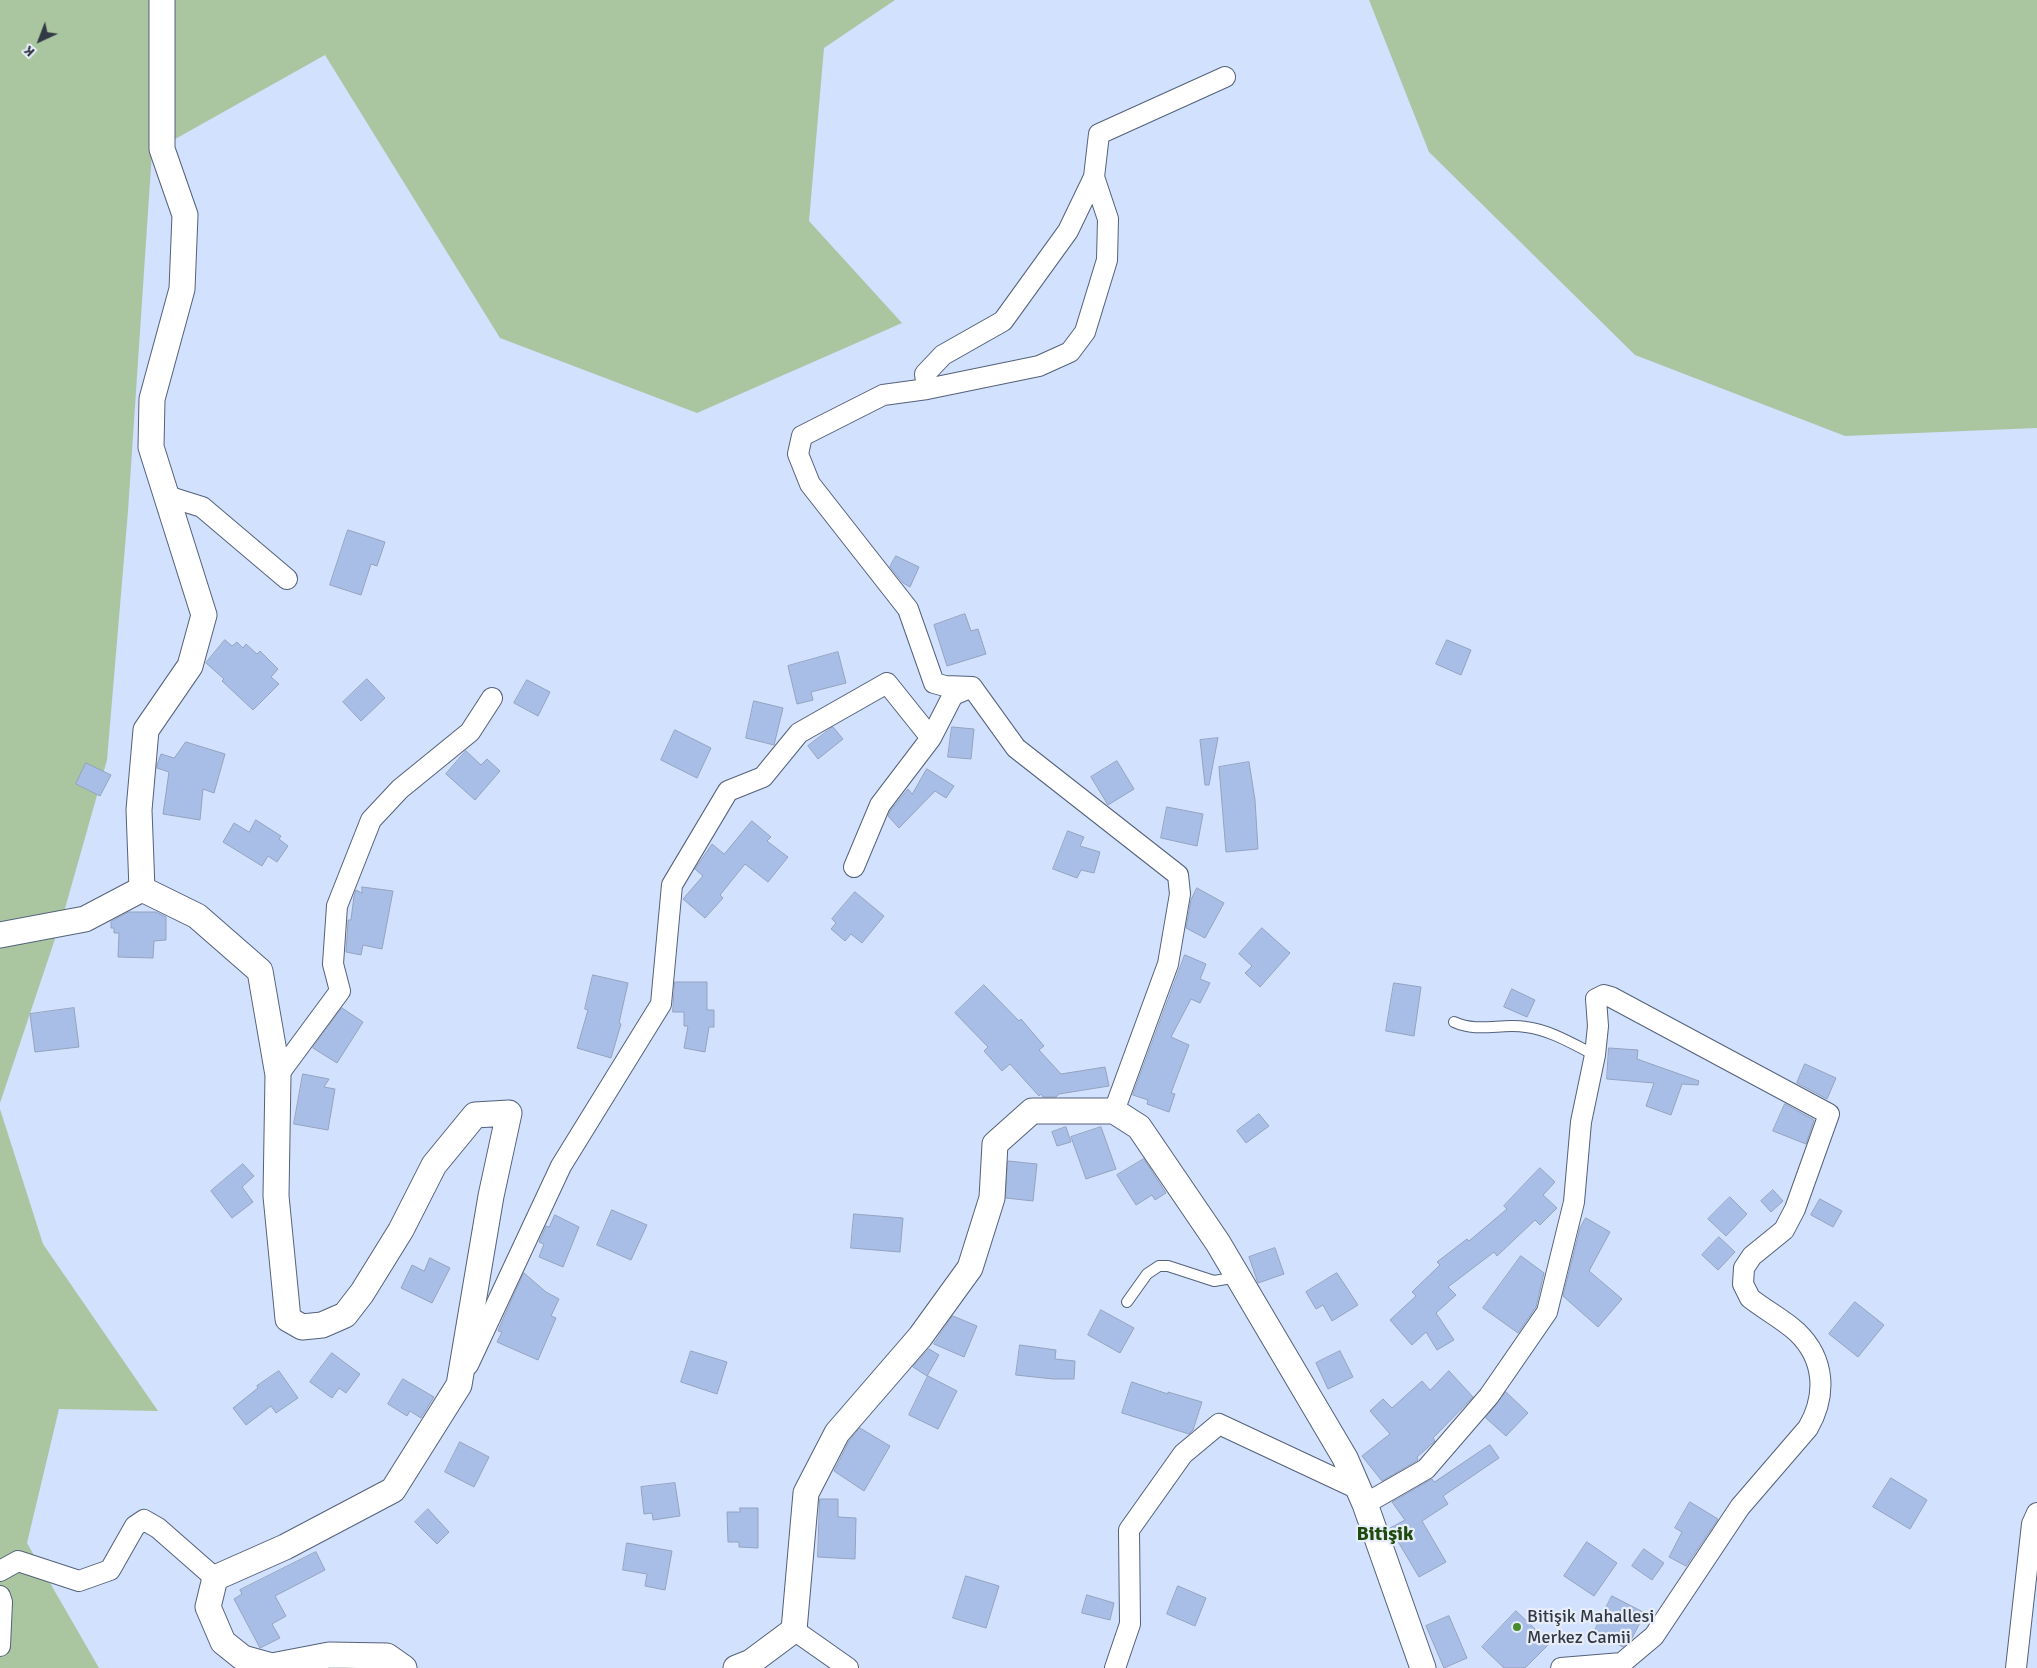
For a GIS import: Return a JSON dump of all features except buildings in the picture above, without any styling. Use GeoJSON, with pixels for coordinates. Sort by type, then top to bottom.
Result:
{"type":"FeatureCollection","features":[{"type":"Feature","properties":{"kind":"street"},"geometry":{"type":"LineString","coordinates":[[142,889],[139,810],[146,730],[190,666],[204,615],[151,446],[152,399],[182,289],[185,215],[162,149],[162,0]]}},
{"type":"Feature","properties":{"kind":"street"},"geometry":{"type":"LineString","coordinates":[[927,389],[925,374],[943,355],[1003,322],[1068,231],[1094,177],[1099,134],[1225,77]]}},
{"type":"Feature","properties":{"kind":"street"},"geometry":{"type":"LineString","coordinates":[[972,687],[945,686],[934,683],[908,609],[810,484],[798,454],[802,436],[883,395],[927,389],[1038,366],[1070,352],[1085,332],[1107,260],[1108,219],[1094,177]]}},
{"type":"Feature","properties":{"kind":"street"},"geometry":{"type":"LineString","coordinates":[[167,496],[202,507],[287,579]]}},
{"type":"Feature","properties":{"kind":"street"},"geometry":{"type":"LineString","coordinates":[[215,1578],[285,1547],[393,1490],[459,1385],[561,1166],[661,1004],[672,885],[728,791],[763,777],[799,733],[887,683],[931,738]]}},
{"type":"Feature","properties":{"kind":"street"},"geometry":{"type":"LineString","coordinates":[[854,867],[880,805],[931,738],[952,696],[972,687]]}},
{"type":"Feature","properties":{"kind":"street"},"geometry":{"type":"LineString","coordinates":[[972,687],[1016,748],[1178,875],[1180,894],[1168,964],[1114,1111]]}},
{"type":"Feature","properties":{"kind":"street"},"geometry":{"type":"LineString","coordinates":[[278,1074],[340,991],[333,964],[337,906],[371,820],[400,790],[470,732],[492,698]]}},
{"type":"Feature","properties":{"kind":"street"},"geometry":{"type":"LineString","coordinates":[[0,935],[85,919],[142,889]]}},
{"type":"Feature","properties":{"kind":"street"},"geometry":{"type":"LineString","coordinates":[[142,889],[197,916],[260,971],[278,1074],[276,1196],[288,1319],[302,1327],[322,1325],[345,1315],[362,1293],[401,1230],[434,1165],[474,1115],[509,1113],[491,1196],[459,1385]]}},
{"type":"Feature","properties":{"kind":"street"},"geometry":{"type":"LineString","coordinates":[[1115,1668],[1130,1624],[1130,1530],[1183,1454],[1219,1424],[1361,1496],[1426,1470],[1489,1396],[1547,1312],[1574,1202],[1581,1122],[1595,1055],[1598,1026],[1595,1002],[1599,996],[1604,995],[1829,1114],[1794,1209],[1784,1230],[1747,1262],[1742,1276],[1745,1291],[1750,1298],[1795,1330],[1810,1348],[1820,1370],[1821,1394],[1819,1406],[1808,1428],[1740,1507],[1654,1636],[1622,1663],[1561,1668]]}},
{"type":"Feature","properties":{"kind":"street"},"geometry":{"type":"LineString","coordinates":[[736,1668],[751,1662],[794,1630],[806,1493],[837,1433],[920,1337],[970,1268],[992,1198],[995,1144],[1032,1111],[1114,1111],[1139,1127],[1218,1243],[1345,1458],[1361,1496],[1423,1668]]}},
{"type":"Feature","properties":{"kind":"street"},"geometry":{"type":"LineString","coordinates":[[2016,1668],[2032,1524],[2037,1513]]}},
{"type":"Feature","properties":{"kind":"street"},"geometry":{"type":"LineString","coordinates":[[0,1572],[18,1561],[79,1581],[102,1573],[110,1570],[135,1526],[144,1520],[158,1528],[215,1578]]}},
{"type":"Feature","properties":{"kind":"street"},"geometry":{"type":"LineString","coordinates":[[215,1578],[208,1607],[223,1642],[243,1658],[272,1666],[329,1655],[387,1656],[404,1668]]}},
{"type":"Feature","properties":{"kind":"street"},"geometry":{"type":"LineString","coordinates":[[0,1596],[2,1602],[0,1646]]}},
{"type":"Feature","properties":{"kind":"street"},"geometry":{"type":"LineString","coordinates":[[794,1630],[848,1668]]}},
{"type":"Feature","properties":{"kind":"lane"},"geometry":{"type":"LineString","coordinates":[[1454,1022],[1466,1028],[1510,1025],[1543,1030],[1595,1055]]}},
{"type":"Feature","properties":{"kind":"lane"},"geometry":{"type":"LineString","coordinates":[[1127,1302],[1147,1274],[1158,1266],[1168,1266],[1214,1280],[1238,1277]]}},
{"type":"Feature","properties":{"kind":"green space"},"geometry":{"type":"Polygon","coordinates":[[[0,0],[895,0],[824,48],[809,221],[902,323],[697,413],[500,338],[325,55],[152,152],[128,511],[107,760],[64,912],[0,1103],[0,0]]]}},
{"type":"Feature","properties":{"kind":"green space"},"geometry":{"type":"Polygon","coordinates":[[[1369,0],[2037,0],[2037,428],[1845,436],[1635,355],[1429,152],[1369,0]]]}},
{"type":"Feature","properties":{"kind":"green space"},"geometry":{"type":"Polygon","coordinates":[[[0,1109],[43,1244],[158,1411],[59,1409],[27,1543],[99,1668],[0,1668],[0,1109]]]}},
{"type":"Feature","properties":{"kind":"place","name":"Bitişik Mahallesi Merkez Camii"},"geometry":{"type":"Point","coordinates":[1517,1627]}},
{"type":"Feature","properties":{"kind":"district","name":"Bitişik"},"geometry":{"type":"Point","coordinates":[1385,1535]}}]}
